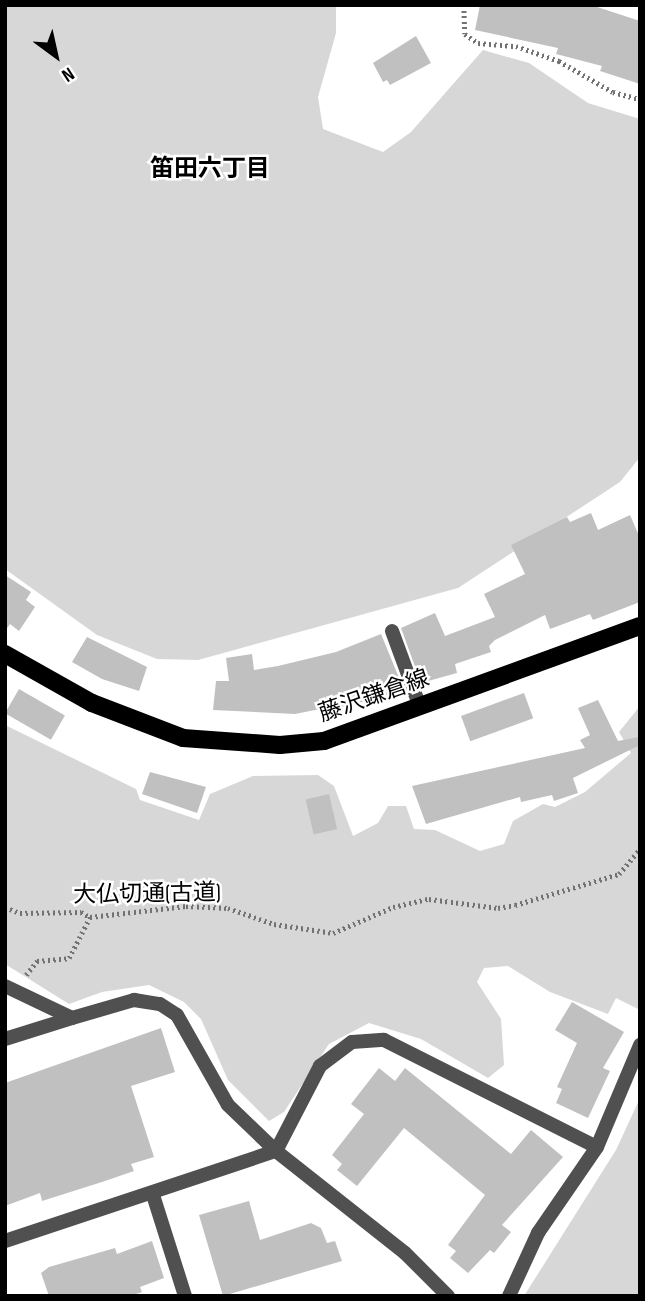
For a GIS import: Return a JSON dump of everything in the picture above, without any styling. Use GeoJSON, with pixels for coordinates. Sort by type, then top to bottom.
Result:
{"type":"FeatureCollection","features":[{"type":"Feature","properties":{"kind":"main road","name":"藤沢鎌倉線"},"geometry":{"type":"LineString","coordinates":[[5,653],[92,703],[183,738],[280,745],[324,741],[640,626]]}},
{"type":"Feature","properties":{"kind":"street"},"geometry":{"type":"LineString","coordinates":[[392,631],[420,707]]}},
{"type":"Feature","properties":{"kind":"street"},"geometry":{"type":"LineString","coordinates":[[9,988],[72,1017]]}},
{"type":"Feature","properties":{"kind":"street"},"geometry":{"type":"LineString","coordinates":[[5,1039],[134,1000],[160,1004],[177,1015],[228,1105],[276,1151],[405,1252],[448,1296]]}},
{"type":"Feature","properties":{"kind":"street"},"geometry":{"type":"LineString","coordinates":[[5,1241],[153,1195],[276,1151],[320,1066],[352,1042],[384,1040],[597,1147]]}},
{"type":"Feature","properties":{"kind":"street"},"geometry":{"type":"LineString","coordinates":[[509,1296],[538,1233],[597,1147],[640,1045]]}},
{"type":"Feature","properties":{"kind":"street"},"geometry":{"type":"LineString","coordinates":[[153,1195],[185,1296]]}},
{"type":"Feature","properties":{"kind":"path"},"geometry":{"type":"LineString","coordinates":[[464,5],[465,34],[478,43],[516,46],[559,61],[613,92],[640,99]]}},
{"type":"Feature","properties":{"kind":"path","name":"大仏切通(古道)"},"geometry":{"type":"LineString","coordinates":[[5,907],[20,913],[81,912],[90,917],[186,906],[228,908],[274,924],[333,933],[393,907],[429,900],[498,908],[515,905],[619,874],[640,849]]}},
{"type":"Feature","properties":{"kind":"path"},"geometry":{"type":"LineString","coordinates":[[9,988],[37,961],[69,958],[90,917]]}},
{"type":"Feature","properties":{"kind":"shaded area"},"geometry":{"type":"Polygon","coordinates":[[[5,5],[336,5],[336,33],[318,97],[323,129],[383,152],[411,132],[483,50],[529,63],[588,103],[640,119],[640,457],[620,482],[458,588],[198,660],[157,659],[97,635],[5,569],[5,5]]]}},
{"type":"Feature","properties":{"kind":"shaded area"},"geometry":{"type":"Polygon","coordinates":[[[640,706],[640,1010],[616,998],[608,1014],[550,992],[508,966],[484,968],[477,982],[501,1019],[504,1065],[488,1078],[421,1039],[369,1023],[329,1044],[284,1112],[269,1121],[228,1080],[201,1019],[184,1002],[149,985],[102,992],[69,1004],[5,964],[5,725],[136,789],[140,800],[199,820],[210,794],[253,776],[318,775],[334,786],[353,836],[378,823],[388,806],[406,806],[414,829],[435,830],[480,851],[504,844],[513,821],[543,804],[555,807],[585,792],[631,753],[619,732],[640,706]]]}},
{"type":"Feature","properties":{"kind":"shaded area"},"geometry":{"type":"Polygon","coordinates":[[[640,1098],[640,1296],[524,1296],[616,1150],[640,1098]]]}},
{"type":"Feature","properties":{"kind":"building"},"geometry":{"type":"Polygon","coordinates":[[[480,5],[591,5],[640,21],[640,84],[600,71],[602,66],[556,54],[558,48],[475,30],[480,5]]]}},
{"type":"Feature","properties":{"kind":"building"},"geometry":{"type":"Polygon","coordinates":[[[416,36],[431,63],[390,85],[387,80],[383,82],[373,63],[416,36]]]}},
{"type":"Feature","properties":{"kind":"building"},"geometry":{"type":"Polygon","coordinates":[[[591,513],[598,530],[630,515],[640,538],[640,602],[593,620],[590,614],[550,629],[545,615],[495,640],[489,646],[491,652],[455,664],[457,673],[421,683],[401,628],[435,613],[445,636],[495,617],[484,594],[525,574],[511,545],[567,517],[570,522],[591,513]]]}},
{"type":"Feature","properties":{"kind":"building"},"geometry":{"type":"Polygon","coordinates":[[[5,575],[31,592],[26,600],[35,607],[19,631],[10,624],[5,631],[5,575]]]}},
{"type":"Feature","properties":{"kind":"building"},"geometry":{"type":"Polygon","coordinates":[[[381,634],[404,690],[326,712],[325,708],[295,714],[213,710],[216,681],[229,681],[226,658],[252,654],[254,670],[336,652],[381,634]]]}},
{"type":"Feature","properties":{"kind":"building"},"geometry":{"type":"Polygon","coordinates":[[[87,637],[147,667],[139,691],[102,679],[72,662],[87,637]]]}},
{"type":"Feature","properties":{"kind":"building"},"geometry":{"type":"Polygon","coordinates":[[[19,689],[65,716],[51,740],[5,713],[19,689]]]}},
{"type":"Feature","properties":{"kind":"building"},"geometry":{"type":"Polygon","coordinates":[[[524,693],[533,718],[470,741],[461,716],[524,693]]]}},
{"type":"Feature","properties":{"kind":"building"},"geometry":{"type":"Polygon","coordinates":[[[598,700],[618,741],[639,737],[640,745],[573,778],[578,793],[554,801],[552,795],[521,802],[520,797],[426,824],[412,786],[585,748],[580,740],[590,735],[578,708],[598,700]]]}},
{"type":"Feature","properties":{"kind":"building"},"geometry":{"type":"Polygon","coordinates":[[[150,772],[206,787],[197,813],[142,794],[150,772]]]}},
{"type":"Feature","properties":{"kind":"building"},"geometry":{"type":"Polygon","coordinates":[[[329,794],[337,829],[314,834],[306,799],[329,794]]]}},
{"type":"Feature","properties":{"kind":"building"},"geometry":{"type":"Polygon","coordinates":[[[572,1002],[624,1032],[603,1068],[610,1071],[588,1118],[556,1103],[562,1089],[557,1087],[577,1043],[555,1030],[572,1002]]]}},
{"type":"Feature","properties":{"kind":"building"},"geometry":{"type":"Polygon","coordinates":[[[161,1028],[175,1072],[131,1086],[154,1157],[131,1164],[134,1171],[102,1182],[42,1201],[40,1193],[5,1206],[5,1083],[161,1028]]]}},
{"type":"Feature","properties":{"kind":"building"},"geometry":{"type":"Polygon","coordinates":[[[379,1068],[395,1081],[405,1068],[511,1154],[531,1130],[563,1157],[502,1225],[511,1232],[494,1253],[490,1250],[468,1273],[450,1258],[456,1251],[448,1245],[485,1195],[404,1128],[357,1186],[337,1170],[342,1164],[332,1155],[364,1114],[351,1104],[379,1068]]]}},
{"type":"Feature","properties":{"kind":"building"},"geometry":{"type":"Polygon","coordinates":[[[249,1201],[260,1240],[311,1223],[321,1228],[327,1243],[335,1241],[342,1261],[223,1296],[199,1215],[249,1201]]]}},
{"type":"Feature","properties":{"kind":"building"},"geometry":{"type":"Polygon","coordinates":[[[152,1241],[164,1278],[140,1287],[142,1292],[130,1296],[49,1296],[41,1273],[49,1267],[115,1248],[117,1254],[152,1241]]]}},
{"type":"Feature","properties":{"kind":"district","name":"笛田六丁目"},"geometry":{"type":"Point","coordinates":[210,169]}}]}
